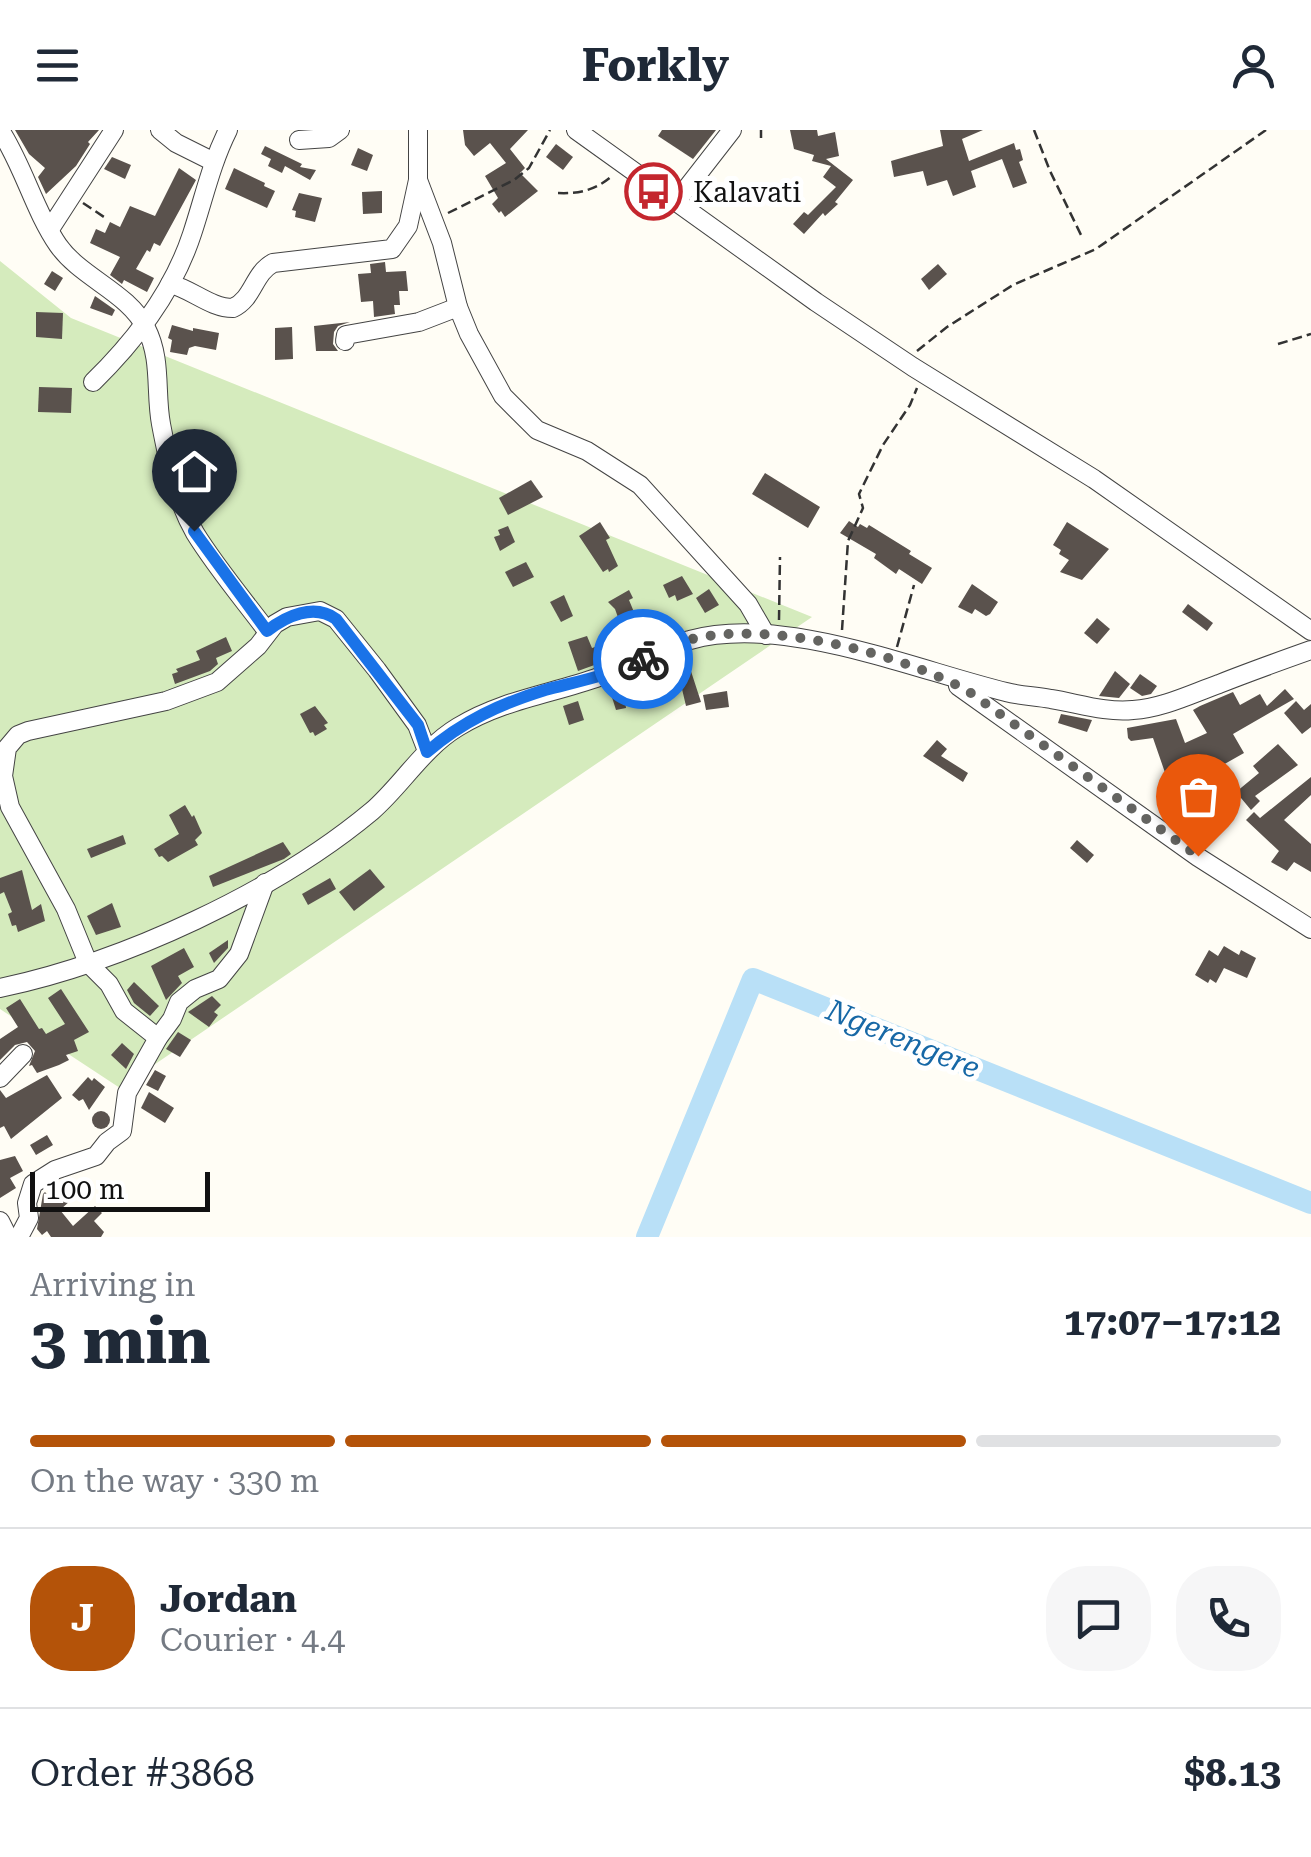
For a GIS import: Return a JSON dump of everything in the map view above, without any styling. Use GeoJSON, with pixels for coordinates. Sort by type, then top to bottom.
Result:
{"type":"FeatureCollection","features":[{"type":"Feature","properties":{"kind":"street"},"geometry":{"type":"LineString","coordinates":[[0,130],[22,166],[39,211],[68,257],[145,325],[158,366],[161,423],[181,503],[194,531],[267,631]]}},
{"type":"Feature","properties":{"kind":"street"},"geometry":{"type":"LineString","coordinates":[[50,229],[114,130]]}},
{"type":"Feature","properties":{"kind":"street"},"geometry":{"type":"LineString","coordinates":[[160,130],[212,161]]}},
{"type":"Feature","properties":{"kind":"street"},"geometry":{"type":"LineString","coordinates":[[93,382],[145,325],[170,284],[192,235],[212,161],[228,130]]}},
{"type":"Feature","properties":{"kind":"street"},"geometry":{"type":"LineString","coordinates":[[299,140],[329,138],[340,130]]}},
{"type":"Feature","properties":{"kind":"street"},"geometry":{"type":"LineString","coordinates":[[170,284],[219,306],[233,308],[247,300],[261,272],[273,262],[392,250],[408,226],[418,180],[418,130]]}},
{"type":"Feature","properties":{"kind":"street"},"geometry":{"type":"LineString","coordinates":[[576,130],[913,367],[1094,478],[1311,631]]}},
{"type":"Feature","properties":{"kind":"street"},"geometry":{"type":"LineString","coordinates":[[676,202],[732,130]]}},
{"type":"Feature","properties":{"kind":"street"},"geometry":{"type":"LineString","coordinates":[[418,180],[458,308],[493,380],[516,411],[537,430],[578,446],[640,485],[772,636]]}},
{"type":"Feature","properties":{"kind":"street"},"geometry":{"type":"LineString","coordinates":[[345,341],[346,335],[419,322],[458,308]]}},
{"type":"Feature","properties":{"kind":"street"},"geometry":{"type":"LineString","coordinates":[[158,1038],[124,1012],[109,984],[88,962],[66,910],[5,794],[7,748],[18,735],[166,701],[216,682],[258,646],[267,631],[286,617],[311,611],[336,619],[418,725],[427,752]]}},
{"type":"Feature","properties":{"kind":"street"},"geometry":{"type":"LineString","coordinates":[[0,988],[151,939],[266,883],[374,809],[427,752],[478,715],[626,668],[670,646],[712,635],[772,636],[842,646],[1011,694],[1132,710],[1182,698],[1311,650]]}},
{"type":"Feature","properties":{"kind":"street"},"geometry":{"type":"LineString","coordinates":[[932,672],[968,691],[1164,833],[1311,929]]}},
{"type":"Feature","properties":{"kind":"street"},"geometry":{"type":"LineString","coordinates":[[19,1237],[29,1218],[26,1203],[33,1184],[55,1170],[96,1156],[122,1132],[127,1093],[158,1038],[179,1002],[219,979],[239,954],[266,883]]}},
{"type":"Feature","properties":{"kind":"street"},"geometry":{"type":"LineString","coordinates":[[0,1078],[23,1054]]}},
{"type":"Feature","properties":{"kind":"street"},"geometry":{"type":"LineString","coordinates":[[0,1220],[8,1237]]}},
{"type":"Feature","properties":{"kind":"path"},"geometry":{"type":"LineString","coordinates":[[433,220],[514,180],[529,168],[550,130]]}},
{"type":"Feature","properties":{"kind":"path"},"geometry":{"type":"LineString","coordinates":[[761,130],[761,138]]}},
{"type":"Feature","properties":{"kind":"path"},"geometry":{"type":"LineString","coordinates":[[1034,130],[1081,235]]}},
{"type":"Feature","properties":{"kind":"path"},"geometry":{"type":"LineString","coordinates":[[842,646],[848,540],[863,508],[859,494],[915,396],[915,354],[948,327],[1013,285],[1096,249],[1266,130]]}},
{"type":"Feature","properties":{"kind":"path"},"geometry":{"type":"LineString","coordinates":[[558,193],[599,187],[624,165]]}},
{"type":"Feature","properties":{"kind":"path"},"geometry":{"type":"LineString","coordinates":[[73,197],[108,220]]}},
{"type":"Feature","properties":{"kind":"path"},"geometry":{"type":"LineString","coordinates":[[1278,344],[1311,334]]}},
{"type":"Feature","properties":{"kind":"path"},"geometry":{"type":"LineString","coordinates":[[772,636],[780,557]]}},
{"type":"Feature","properties":{"kind":"path"},"geometry":{"type":"LineString","coordinates":[[893,658],[914,585]]}},
{"type":"Feature","properties":{"kind":"green space"},"geometry":{"type":"Polygon","coordinates":[[[0,261],[71,318],[812,617],[120,1088],[0,1009],[0,261]]]}},
{"type":"Feature","properties":{"kind":"building"},"geometry":{"type":"Polygon","coordinates":[[[15,130],[99,130],[76,166],[46,194],[38,177],[45,168],[29,154],[15,130]]]}},
{"type":"Feature","properties":{"kind":"building"},"geometry":{"type":"Polygon","coordinates":[[[463,130],[528,130],[510,149],[525,168],[520,173],[538,191],[505,217],[499,213],[492,204],[498,198],[485,176],[506,163],[490,143],[474,156],[465,145],[463,130]]]}},
{"type":"Feature","properties":{"kind":"building"},"geometry":{"type":"Polygon","coordinates":[[[662,130],[716,130],[693,159],[658,136],[662,130]]]}},
{"type":"Feature","properties":{"kind":"building"},"geometry":{"type":"Polygon","coordinates":[[[790,130],[817,130],[818,136],[835,132],[839,156],[826,159],[853,180],[835,202],[838,204],[825,216],[823,213],[804,234],[793,224],[836,187],[823,177],[831,166],[812,161],[814,155],[794,149],[790,130]]]}},
{"type":"Feature","properties":{"kind":"building"},"geometry":{"type":"Polygon","coordinates":[[[940,130],[983,130],[962,139],[969,161],[1014,143],[1016,150],[1020,149],[1023,160],[1019,162],[1027,183],[1013,188],[1002,159],[971,171],[976,187],[953,196],[947,180],[927,186],[923,171],[894,177],[891,161],[943,146],[940,130]]]}},
{"type":"Feature","properties":{"kind":"building"},"geometry":{"type":"Polygon","coordinates":[[[556,144],[573,157],[563,170],[546,157],[556,144]]]}},
{"type":"Feature","properties":{"kind":"building"},"geometry":{"type":"Polygon","coordinates":[[[265,146],[302,164],[300,167],[316,170],[310,180],[285,166],[282,173],[268,166],[271,159],[261,154],[265,146]]]}},
{"type":"Feature","properties":{"kind":"building"},"geometry":{"type":"Polygon","coordinates":[[[358,148],[373,155],[367,171],[351,165],[358,148]]]}},
{"type":"Feature","properties":{"kind":"building"},"geometry":{"type":"Polygon","coordinates":[[[112,157],[131,165],[125,179],[104,169],[112,157]]]}},
{"type":"Feature","properties":{"kind":"building"},"geometry":{"type":"Polygon","coordinates":[[[179,168],[196,180],[160,246],[154,243],[136,269],[154,278],[147,292],[124,280],[122,284],[110,275],[120,257],[90,243],[96,229],[105,233],[110,222],[120,227],[130,206],[155,216],[179,168]]]}},
{"type":"Feature","properties":{"kind":"building"},"geometry":{"type":"Polygon","coordinates":[[[234,168],[275,191],[267,208],[225,189],[234,168]]]}},
{"type":"Feature","properties":{"kind":"building"},"geometry":{"type":"Polygon","coordinates":[[[382,191],[382,213],[363,214],[362,192],[382,191]]]}},
{"type":"Feature","properties":{"kind":"building"},"geometry":{"type":"Polygon","coordinates":[[[299,193],[322,198],[315,222],[295,217],[296,211],[292,210],[299,193]]]}},
{"type":"Feature","properties":{"kind":"building"},"geometry":{"type":"Polygon","coordinates":[[[385,262],[386,272],[406,271],[408,291],[399,291],[400,305],[394,305],[395,314],[374,317],[373,301],[361,302],[358,274],[371,273],[370,264],[385,262]]]}},
{"type":"Feature","properties":{"kind":"building"},"geometry":{"type":"Polygon","coordinates":[[[938,264],[947,274],[929,290],[921,279],[938,264]]]}},
{"type":"Feature","properties":{"kind":"building"},"geometry":{"type":"Polygon","coordinates":[[[52,271],[63,278],[55,291],[44,284],[52,271]]]}},
{"type":"Feature","properties":{"kind":"building"},"geometry":{"type":"Polygon","coordinates":[[[95,296],[115,310],[112,316],[90,308],[95,296]]]}},
{"type":"Feature","properties":{"kind":"building"},"geometry":{"type":"Polygon","coordinates":[[[36,312],[63,313],[62,339],[36,337],[36,312]]]}},
{"type":"Feature","properties":{"kind":"building"},"geometry":{"type":"Polygon","coordinates":[[[350,322],[334,332],[333,344],[338,351],[316,351],[314,326],[350,322]]]}},
{"type":"Feature","properties":{"kind":"building"},"geometry":{"type":"Polygon","coordinates":[[[172,325],[219,333],[216,350],[195,346],[189,348],[187,355],[170,352],[172,340],[168,338],[172,325]]]}},
{"type":"Feature","properties":{"kind":"building"},"geometry":{"type":"Polygon","coordinates":[[[292,327],[293,359],[275,360],[275,328],[292,327]]]}},
{"type":"Feature","properties":{"kind":"building"},"geometry":{"type":"Polygon","coordinates":[[[39,387],[72,388],[71,413],[38,412],[39,387]]]}},
{"type":"Feature","properties":{"kind":"building"},"geometry":{"type":"Polygon","coordinates":[[[765,473],[820,507],[808,528],[752,494],[765,473]]]}},
{"type":"Feature","properties":{"kind":"building"},"geometry":{"type":"Polygon","coordinates":[[[531,480],[543,497],[508,515],[499,498],[531,480]]]}},
{"type":"Feature","properties":{"kind":"building"},"geometry":{"type":"Polygon","coordinates":[[[849,521],[858,527],[869,525],[932,568],[922,584],[899,569],[896,574],[874,558],[876,554],[840,533],[849,521]]]}},
{"type":"Feature","properties":{"kind":"building"},"geometry":{"type":"Polygon","coordinates":[[[600,522],[610,538],[606,540],[618,566],[609,572],[603,572],[579,536],[600,522]]]}},
{"type":"Feature","properties":{"kind":"building"},"geometry":{"type":"Polygon","coordinates":[[[1067,522],[1109,549],[1082,580],[1060,572],[1069,560],[1053,545],[1067,522]]]}},
{"type":"Feature","properties":{"kind":"building"},"geometry":{"type":"Polygon","coordinates":[[[508,526],[515,542],[500,551],[494,537],[500,535],[498,530],[508,526]]]}},
{"type":"Feature","properties":{"kind":"building"},"geometry":{"type":"Polygon","coordinates":[[[526,562],[534,577],[513,587],[505,572],[526,562]]]}},
{"type":"Feature","properties":{"kind":"building"},"geometry":{"type":"Polygon","coordinates":[[[682,576],[693,594],[677,601],[675,595],[669,598],[663,585],[682,576]]]}},
{"type":"Feature","properties":{"kind":"building"},"geometry":{"type":"Polygon","coordinates":[[[972,584],[998,602],[990,614],[986,616],[975,609],[972,614],[958,607],[972,584]]]}},
{"type":"Feature","properties":{"kind":"building"},"geometry":{"type":"Polygon","coordinates":[[[709,589],[719,605],[705,613],[696,598],[709,589]]]}},
{"type":"Feature","properties":{"kind":"building"},"geometry":{"type":"Polygon","coordinates":[[[629,590],[633,598],[629,600],[646,641],[618,648],[619,656],[578,671],[568,642],[587,636],[592,648],[625,637],[615,609],[608,602],[629,590]]]}},
{"type":"Feature","properties":{"kind":"building"},"geometry":{"type":"Polygon","coordinates":[[[564,595],[573,616],[561,622],[550,602],[564,595]]]}},
{"type":"Feature","properties":{"kind":"building"},"geometry":{"type":"Polygon","coordinates":[[[1188,604],[1213,623],[1207,631],[1182,612],[1188,604]]]}},
{"type":"Feature","properties":{"kind":"building"},"geometry":{"type":"Polygon","coordinates":[[[1097,618],[1110,629],[1097,644],[1084,633],[1097,618]]]}},
{"type":"Feature","properties":{"kind":"building"},"geometry":{"type":"Polygon","coordinates":[[[226,637],[232,651],[216,658],[218,664],[175,684],[172,674],[178,672],[176,669],[200,660],[196,651],[226,637]]]}},
{"type":"Feature","properties":{"kind":"building"},"geometry":{"type":"Polygon","coordinates":[[[688,662],[701,702],[686,706],[682,689],[647,696],[643,678],[659,674],[658,669],[688,662]]]}},
{"type":"Feature","properties":{"kind":"building"},"geometry":{"type":"Polygon","coordinates":[[[1115,671],[1130,684],[1119,698],[1099,696],[1115,671]]]}},
{"type":"Feature","properties":{"kind":"building"},"geometry":{"type":"Polygon","coordinates":[[[1140,674],[1157,686],[1151,694],[1142,696],[1130,688],[1140,674]]]}},
{"type":"Feature","properties":{"kind":"building"},"geometry":{"type":"Polygon","coordinates":[[[623,687],[626,708],[616,710],[610,691],[623,687]]]}},
{"type":"Feature","properties":{"kind":"building"},"geometry":{"type":"Polygon","coordinates":[[[1285,689],[1294,699],[1233,734],[1244,753],[1214,770],[1225,781],[1215,789],[1202,775],[1177,795],[1170,787],[1153,738],[1128,738],[1127,728],[1176,719],[1185,743],[1207,733],[1193,710],[1200,706],[1233,692],[1240,705],[1260,694],[1267,706],[1285,689]]]}},
{"type":"Feature","properties":{"kind":"building"},"geometry":{"type":"Polygon","coordinates":[[[727,691],[729,707],[706,710],[703,695],[727,691]]]}},
{"type":"Feature","properties":{"kind":"building"},"geometry":{"type":"Polygon","coordinates":[[[578,701],[584,720],[569,725],[563,706],[578,701]]]}},
{"type":"Feature","properties":{"kind":"building"},"geometry":{"type":"Polygon","coordinates":[[[1296,701],[1304,710],[1311,704],[1311,727],[1302,734],[1284,713],[1296,701]]]}},
{"type":"Feature","properties":{"kind":"building"},"geometry":{"type":"Polygon","coordinates":[[[315,706],[328,723],[324,725],[327,729],[315,736],[300,714],[315,706]]]}},
{"type":"Feature","properties":{"kind":"building"},"geometry":{"type":"Polygon","coordinates":[[[1061,714],[1092,720],[1087,732],[1058,723],[1061,714]]]}},
{"type":"Feature","properties":{"kind":"building"},"geometry":{"type":"Polygon","coordinates":[[[937,740],[947,749],[941,756],[968,773],[963,782],[923,756],[937,740]]]}},
{"type":"Feature","properties":{"kind":"building"},"geometry":{"type":"Polygon","coordinates":[[[1278,744],[1298,765],[1255,796],[1260,801],[1251,810],[1236,792],[1259,773],[1253,766],[1278,744]]]}},
{"type":"Feature","properties":{"kind":"building"},"geometry":{"type":"Polygon","coordinates":[[[1311,777],[1311,795],[1284,820],[1311,844],[1311,872],[1294,862],[1287,871],[1271,862],[1279,851],[1246,820],[1254,812],[1260,818],[1311,777]]]}},
{"type":"Feature","properties":{"kind":"building"},"geometry":{"type":"Polygon","coordinates":[[[185,805],[202,833],[195,840],[198,845],[168,862],[154,849],[179,834],[169,815],[185,805]]]}},
{"type":"Feature","properties":{"kind":"building"},"geometry":{"type":"Polygon","coordinates":[[[123,835],[126,844],[91,858],[87,849],[123,835]]]}},
{"type":"Feature","properties":{"kind":"building"},"geometry":{"type":"Polygon","coordinates":[[[1077,840],[1094,855],[1087,863],[1070,848],[1077,840]]]}},
{"type":"Feature","properties":{"kind":"building"},"geometry":{"type":"Polygon","coordinates":[[[283,842],[291,854],[284,859],[213,887],[209,876],[283,842]]]}},
{"type":"Feature","properties":{"kind":"building"},"geometry":{"type":"Polygon","coordinates":[[[370,869],[385,887],[354,911],[339,892],[370,869]]]}},
{"type":"Feature","properties":{"kind":"building"},"geometry":{"type":"Polygon","coordinates":[[[22,870],[32,910],[41,904],[45,921],[18,932],[16,925],[12,926],[8,914],[12,912],[4,892],[0,894],[0,878],[22,870]]]}},
{"type":"Feature","properties":{"kind":"building"},"geometry":{"type":"Polygon","coordinates":[[[330,878],[336,889],[308,905],[302,894],[330,878]]]}},
{"type":"Feature","properties":{"kind":"building"},"geometry":{"type":"Polygon","coordinates":[[[112,903],[121,927],[96,935],[87,916],[112,903]]]}},
{"type":"Feature","properties":{"kind":"building"},"geometry":{"type":"Polygon","coordinates":[[[228,940],[228,948],[214,963],[209,953],[228,940]]]}},
{"type":"Feature","properties":{"kind":"building"},"geometry":{"type":"Polygon","coordinates":[[[1224,946],[1239,955],[1241,950],[1256,958],[1247,978],[1224,968],[1216,983],[1195,975],[1209,950],[1218,956],[1224,946]]]}},
{"type":"Feature","properties":{"kind":"building"},"geometry":{"type":"Polygon","coordinates":[[[184,948],[194,967],[178,976],[182,983],[166,1000],[151,966],[184,948]]]}},
{"type":"Feature","properties":{"kind":"building"},"geometry":{"type":"Polygon","coordinates":[[[134,982],[159,1006],[150,1016],[134,1003],[127,990],[134,982]]]}},
{"type":"Feature","properties":{"kind":"building"},"geometry":{"type":"Polygon","coordinates":[[[61,989],[89,1032],[74,1040],[78,1051],[66,1055],[69,1060],[37,1073],[29,1066],[35,1051],[27,1042],[15,1045],[0,1060],[0,1039],[18,1027],[6,1008],[20,999],[46,1034],[65,1024],[48,998],[61,989]]]}},
{"type":"Feature","properties":{"kind":"building"},"geometry":{"type":"Polygon","coordinates":[[[212,996],[221,1005],[209,1027],[188,1012],[212,996]]]}},
{"type":"Feature","properties":{"kind":"building"},"geometry":{"type":"Polygon","coordinates":[[[178,1032],[191,1040],[180,1057],[166,1049],[178,1032]]]}},
{"type":"Feature","properties":{"kind":"building"},"geometry":{"type":"Polygon","coordinates":[[[122,1043],[134,1054],[126,1069],[111,1055],[122,1043]]]}},
{"type":"Feature","properties":{"kind":"building"},"geometry":{"type":"Polygon","coordinates":[[[155,1070],[166,1076],[158,1091],[146,1085],[155,1070]]]}},
{"type":"Feature","properties":{"kind":"building"},"geometry":{"type":"Polygon","coordinates":[[[47,1075],[62,1098],[11,1139],[4,1126],[0,1128],[0,1090],[6,1098],[47,1075]]]}},
{"type":"Feature","properties":{"kind":"building"},"geometry":{"type":"Polygon","coordinates":[[[88,1077],[105,1087],[89,1110],[83,1099],[79,1101],[72,1095],[88,1077]]]}},
{"type":"Feature","properties":{"kind":"building"},"geometry":{"type":"Polygon","coordinates":[[[149,1092],[174,1108],[165,1123],[141,1108],[149,1092]]]}},
{"type":"Feature","properties":{"kind":"building"},"geometry":{"type":"Polygon","coordinates":[[[101,1111],[108,1113],[108,1127],[101,1129],[94,1127],[92,1120],[94,1113],[101,1111]]]}},
{"type":"Feature","properties":{"kind":"building"},"geometry":{"type":"Polygon","coordinates":[[[47,1135],[53,1145],[36,1155],[30,1145],[47,1135]]]}},
{"type":"Feature","properties":{"kind":"building"},"geometry":{"type":"Polygon","coordinates":[[[15,1156],[23,1171],[10,1178],[16,1188],[0,1198],[0,1160],[15,1156]]]}},
{"type":"Feature","properties":{"kind":"building"},"geometry":{"type":"Polygon","coordinates":[[[63,1190],[71,1200],[60,1210],[73,1226],[95,1206],[102,1213],[94,1221],[104,1232],[101,1237],[51,1237],[47,1231],[42,1235],[37,1229],[43,1194],[51,1199],[63,1190]]]}},
{"type":"Feature","properties":{"kind":"waterway","name":"Ngerengere"},"geometry":{"type":"LineString","coordinates":[[647,1237],[753,979],[1311,1203]]}},
{"type":"Feature","properties":{"kind":"way so far"},"geometry":{"type":"LineString","coordinates":[[643,659],[670,646],[712,635],[766,635],[893,658],[968,691],[1198,856]]}},
{"type":"Feature","properties":{"kind":"place","name":"Kalavati"},"geometry":{"type":"Point","coordinates":[654,192]}},
{"type":"Feature","properties":{"kind":"route"},"geometry":{"type":"LineString","coordinates":[[194,531],[267,631],[286,617],[311,611],[336,619],[418,725],[427,752],[478,715],[626,668],[643,659]]}}]}
